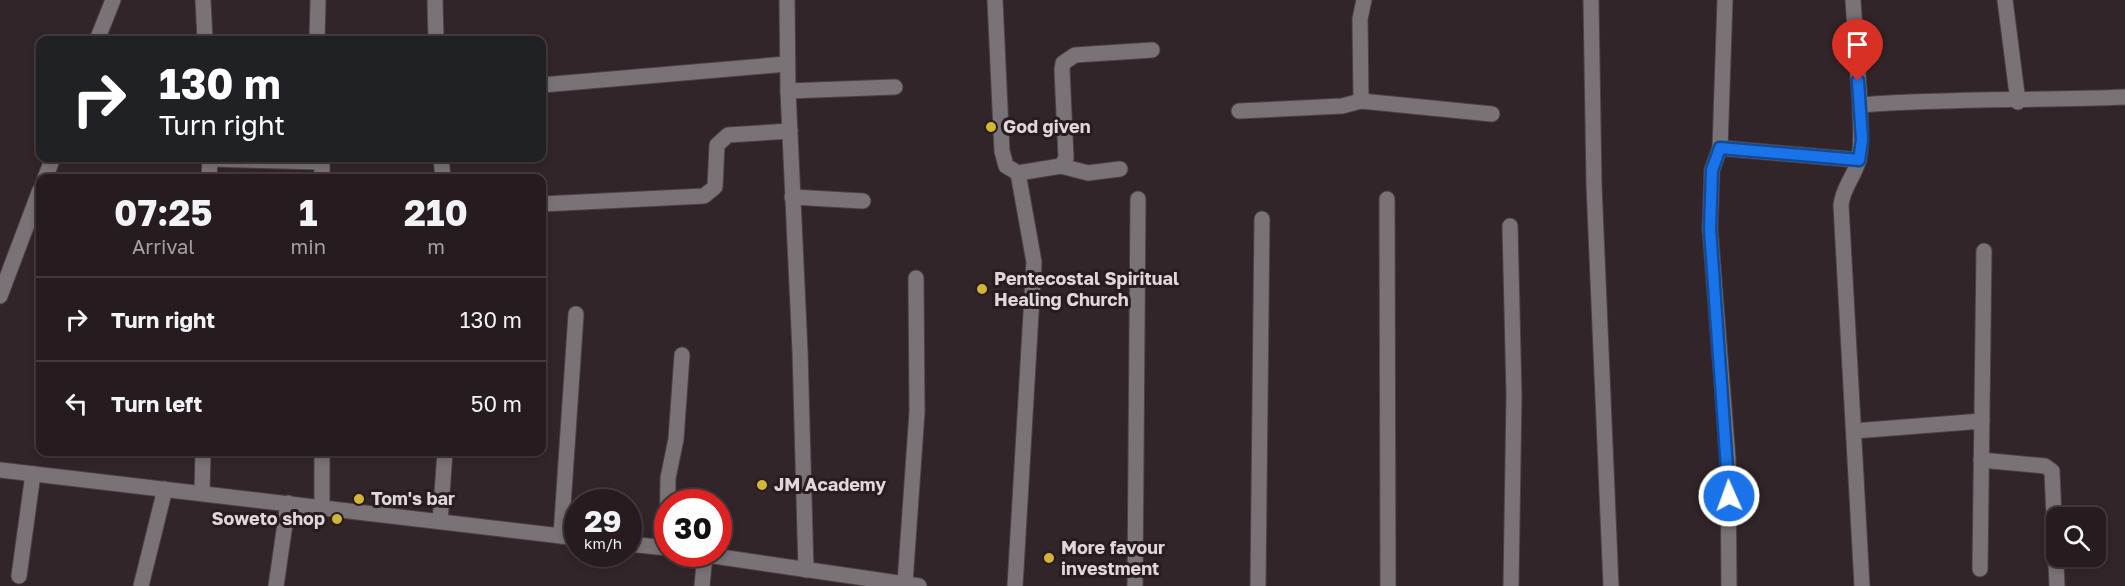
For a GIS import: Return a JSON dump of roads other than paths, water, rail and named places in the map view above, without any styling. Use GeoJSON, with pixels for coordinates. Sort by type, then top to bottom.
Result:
{"type":"FeatureCollection","features":[{"type":"Feature","properties":{"kind":"street"},"geometry":{"type":"LineString","coordinates":[[98,36],[112,0]]}},
{"type":"Feature","properties":{"kind":"street"},"geometry":{"type":"LineString","coordinates":[[203,0],[204,36]]}},
{"type":"Feature","properties":{"kind":"street"},"geometry":{"type":"LineString","coordinates":[[317,36],[318,0]]}},
{"type":"Feature","properties":{"kind":"street"},"geometry":{"type":"LineString","coordinates":[[435,0],[436,36]]}},
{"type":"Feature","properties":{"kind":"street"},"geometry":{"type":"LineString","coordinates":[[787,0],[787,64],[800,351],[806,570]]}},
{"type":"Feature","properties":{"kind":"street"},"geometry":{"type":"LineString","coordinates":[[995,0],[1002,151],[1006,166],[1018,173],[1061,166],[1088,173],[1120,170]]}},
{"type":"Feature","properties":{"kind":"street"},"geometry":{"type":"LineString","coordinates":[[1361,100],[1363,90],[1360,19],[1364,0]]}},
{"type":"Feature","properties":{"kind":"street"},"geometry":{"type":"LineString","coordinates":[[1591,0],[1594,185],[1611,586]]}},
{"type":"Feature","properties":{"kind":"street"},"geometry":{"type":"LineString","coordinates":[[1725,0],[1720,148],[1712,170],[1710,229],[1728,459],[1729,586]]}},
{"type":"Feature","properties":{"kind":"street"},"geometry":{"type":"LineString","coordinates":[[1852,0],[1862,140],[1859,160],[1845,185],[1840,205],[1862,586]]}},
{"type":"Feature","properties":{"kind":"street"},"geometry":{"type":"LineString","coordinates":[[2005,0],[2018,102]]}},
{"type":"Feature","properties":{"kind":"street"},"geometry":{"type":"LineString","coordinates":[[1061,166],[1067,151],[1063,63],[1075,55],[1152,50]]}},
{"type":"Feature","properties":{"kind":"street"},"geometry":{"type":"LineString","coordinates":[[546,85],[787,64]]}},
{"type":"Feature","properties":{"kind":"street"},"geometry":{"type":"LineString","coordinates":[[788,91],[895,87]]}},
{"type":"Feature","properties":{"kind":"street"},"geometry":{"type":"LineString","coordinates":[[1860,105],[1933,99],[2018,102],[2125,98]]}},
{"type":"Feature","properties":{"kind":"street"},"geometry":{"type":"LineString","coordinates":[[1239,111],[1342,106],[1361,100],[1492,114]]}},
{"type":"Feature","properties":{"kind":"street"},"geometry":{"type":"LineString","coordinates":[[546,204],[704,196],[715,187],[717,145],[728,135],[790,131]]}},
{"type":"Feature","properties":{"kind":"street"},"geometry":{"type":"LineString","coordinates":[[1720,148],[1859,160]]}},
{"type":"Feature","properties":{"kind":"street"},"geometry":{"type":"LineString","coordinates":[[1015,586],[1034,262],[1018,173]]}},
{"type":"Feature","properties":{"kind":"street"},"geometry":{"type":"LineString","coordinates":[[792,197],[863,201]]}},
{"type":"Feature","properties":{"kind":"street"},"geometry":{"type":"LineString","coordinates":[[1387,199],[1388,586]]}},
{"type":"Feature","properties":{"kind":"street"},"geometry":{"type":"LineString","coordinates":[[1135,586],[1138,200]]}},
{"type":"Feature","properties":{"kind":"street"},"geometry":{"type":"LineString","coordinates":[[0,296],[36,201]]}},
{"type":"Feature","properties":{"kind":"street"},"geometry":{"type":"LineString","coordinates":[[1258,586],[1262,219]]}},
{"type":"Feature","properties":{"kind":"street"},"geometry":{"type":"LineString","coordinates":[[1510,226],[1514,395],[1512,586]]}},
{"type":"Feature","properties":{"kind":"street"},"geometry":{"type":"LineString","coordinates":[[1980,569],[1984,250]]}},
{"type":"Feature","properties":{"kind":"street"},"geometry":{"type":"LineString","coordinates":[[732,558],[806,570],[828,580],[912,585],[917,412],[916,279]]}},
{"type":"Feature","properties":{"kind":"street"},"geometry":{"type":"LineString","coordinates":[[561,536],[576,314]]}},
{"type":"Feature","properties":{"kind":"street"},"geometry":{"type":"LineString","coordinates":[[668,489],[676,439],[682,355]]}},
{"type":"Feature","properties":{"kind":"street"},"geometry":{"type":"LineString","coordinates":[[1854,431],[1982,421]]}},
{"type":"Feature","properties":{"kind":"street"},"geometry":{"type":"LineString","coordinates":[[202,493],[203,456]]}},
{"type":"Feature","properties":{"kind":"street"},"geometry":{"type":"LineString","coordinates":[[322,456],[322,508]]}},
{"type":"Feature","properties":{"kind":"street"},"geometry":{"type":"LineString","coordinates":[[440,521],[445,456]]}},
{"type":"Feature","properties":{"kind":"street"},"geometry":{"type":"LineString","coordinates":[[1981,460],[2045,466],[2052,471],[2056,586]]}},
{"type":"Feature","properties":{"kind":"street"},"geometry":{"type":"LineString","coordinates":[[0,470],[564,536]]}},
{"type":"Feature","properties":{"kind":"street"},"geometry":{"type":"LineString","coordinates":[[19,576],[33,474]]}},
{"type":"Feature","properties":{"kind":"street"},"geometry":{"type":"LineString","coordinates":[[141,586],[165,489]]}},
{"type":"Feature","properties":{"kind":"street"},"geometry":{"type":"LineString","coordinates":[[276,586],[288,503]]}},
{"type":"Feature","properties":{"kind":"street"},"geometry":{"type":"LineString","coordinates":[[702,586],[704,567]]}},
{"type":"Feature","properties":{"kind":"place","name":"God given"},"geometry":{"type":"Point","coordinates":[991,127]}},
{"type":"Feature","properties":{"kind":"place","name":"Pentecostal Spiritual Healing Church"},"geometry":{"type":"Point","coordinates":[982,289]}},
{"type":"Feature","properties":{"kind":"place","name":"JM Academy"},"geometry":{"type":"Point","coordinates":[762,485]}},
{"type":"Feature","properties":{"kind":"place","name":"Tom's bar"},"geometry":{"type":"Point","coordinates":[359,499]}},
{"type":"Feature","properties":{"kind":"place","name":"Soweto shop"},"geometry":{"type":"Point","coordinates":[337,519]}},
{"type":"Feature","properties":{"kind":"place","name":"More favour investment"},"geometry":{"type":"Point","coordinates":[1049,558]}}]}
